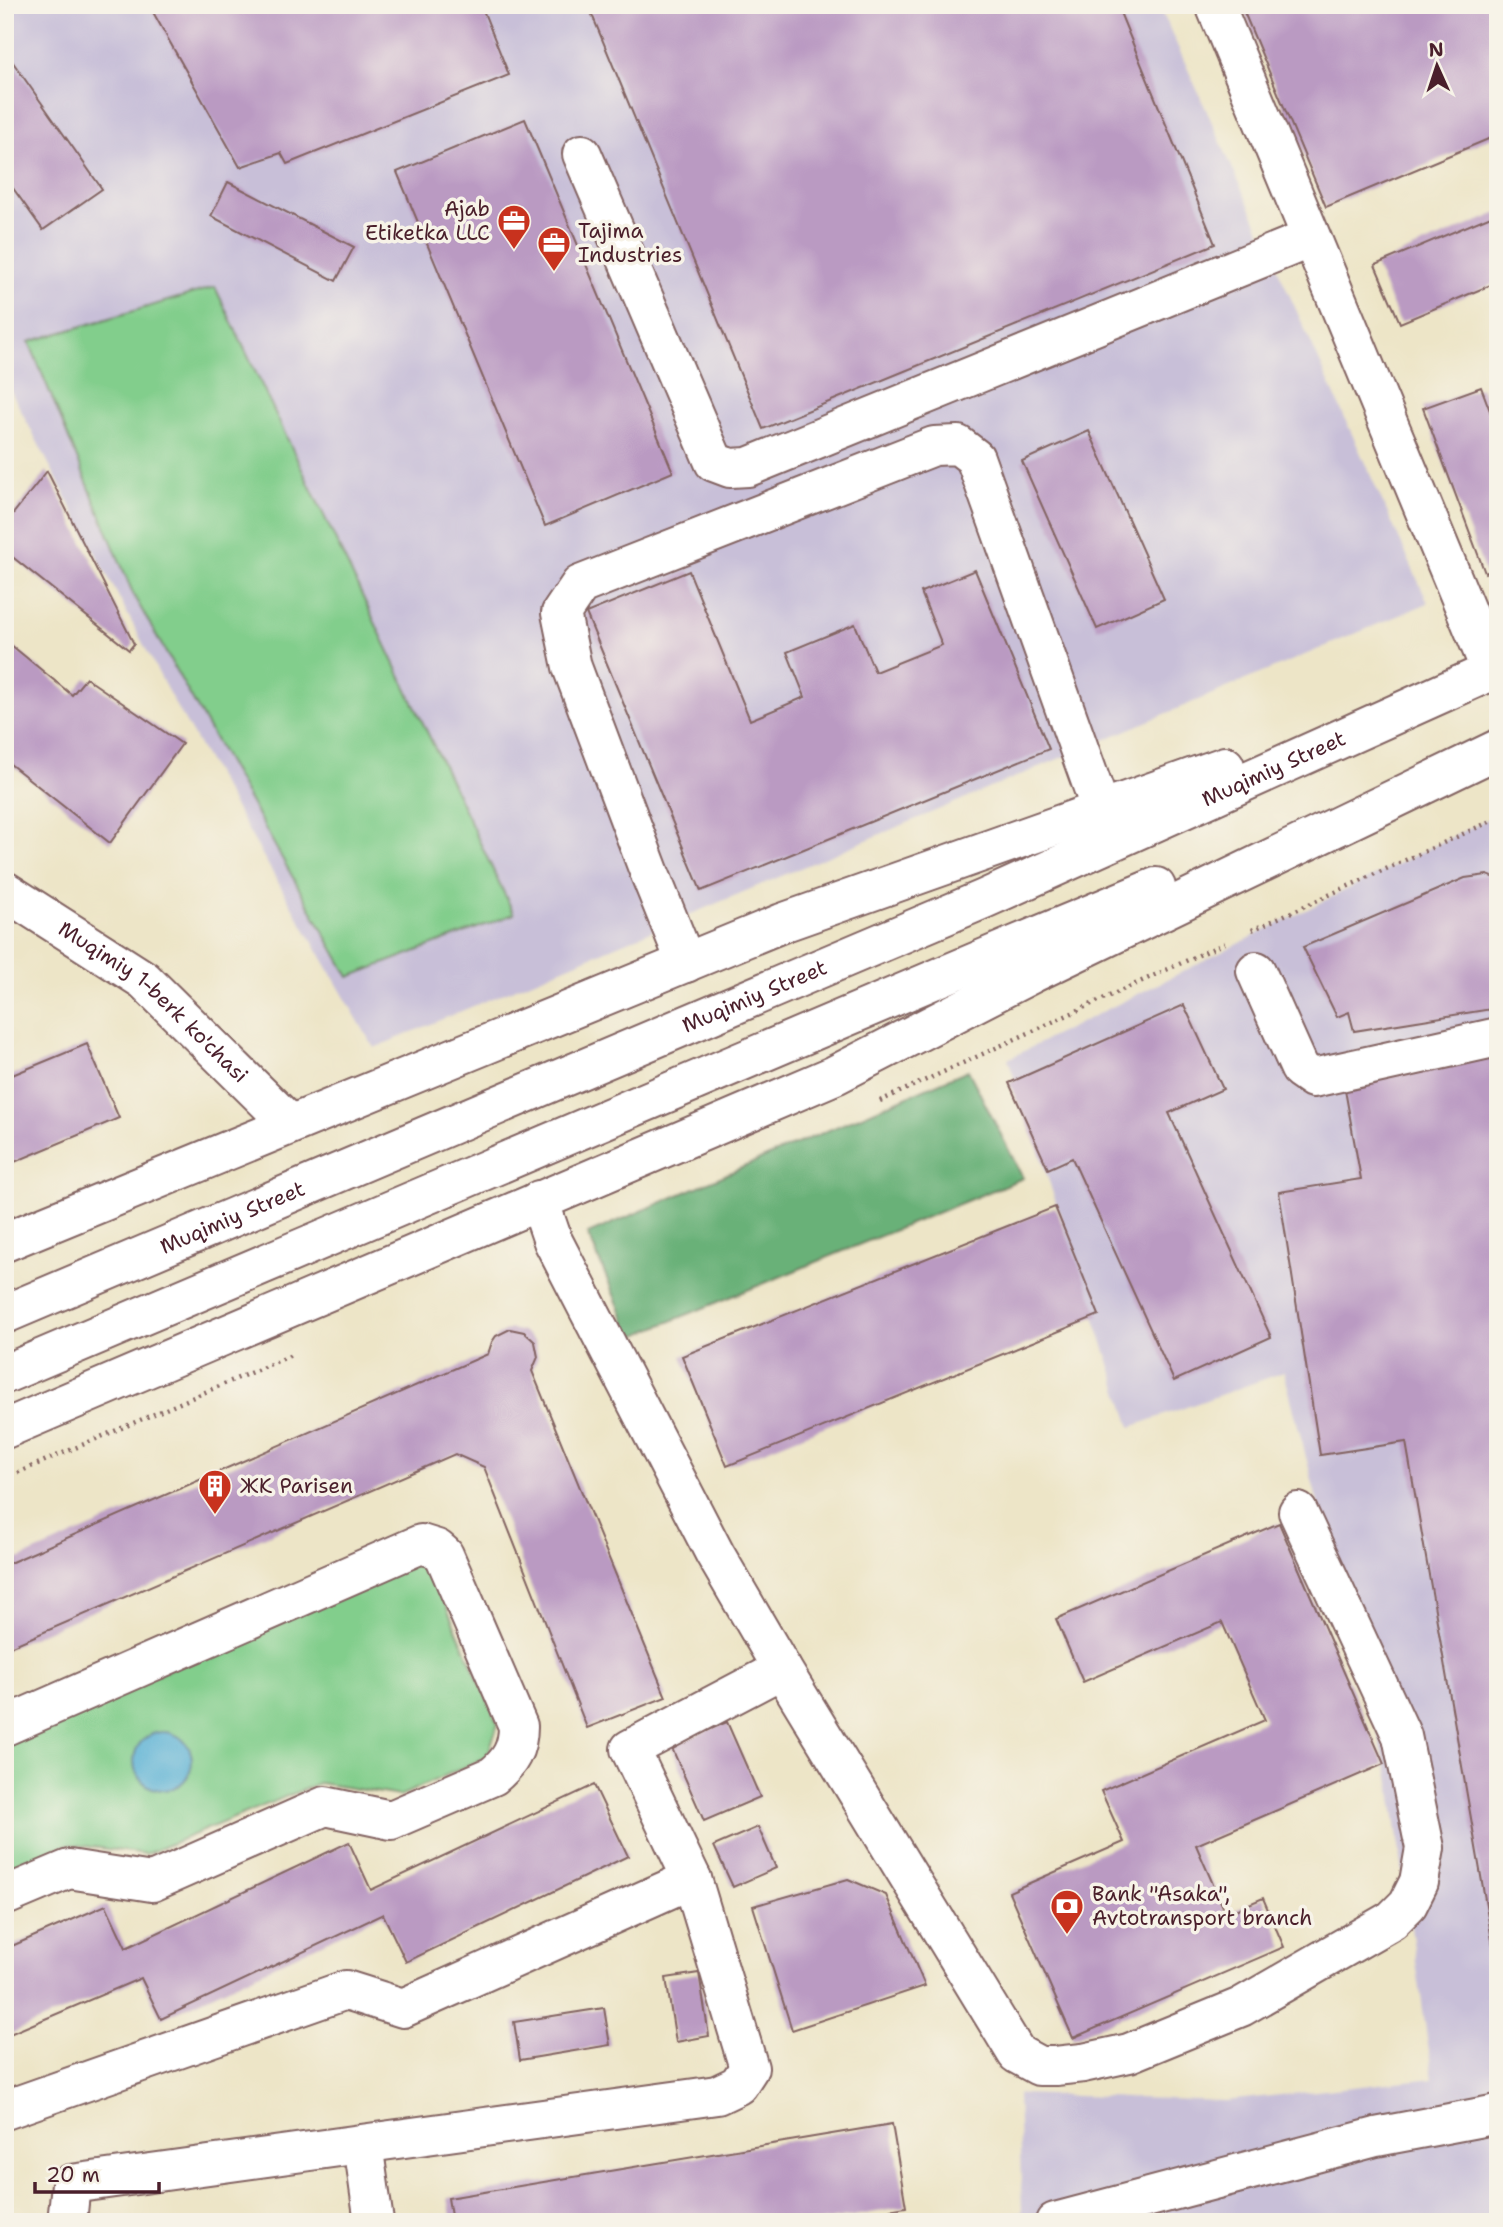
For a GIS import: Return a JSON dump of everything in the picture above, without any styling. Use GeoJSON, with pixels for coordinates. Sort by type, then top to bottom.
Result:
{"type":"FeatureCollection","features":[{"type":"Feature","properties":{"kind":"main road"},"geometry":{"type":"LineString","coordinates":[[5,1242],[782,923],[1494,670],[1215,5]]}},
{"type":"Feature","properties":{"kind":"main road"},"geometry":{"type":"LineString","coordinates":[[582,153],[714,462],[730,468],[748,467],[1311,238]]}},
{"type":"Feature","properties":{"kind":"main road"},"geometry":{"type":"LineString","coordinates":[[686,962],[572,667],[561,613],[580,585],[934,446],[958,445],[975,458],[1101,810]]}},
{"type":"Feature","properties":{"kind":"main road","name":"Muqimiy Street"},"geometry":{"type":"LineString","coordinates":[[5,1314],[984,900],[1494,670]]}},
{"type":"Feature","properties":{"kind":"main road"},"geometry":{"type":"LineString","coordinates":[[5,1429],[835,1074],[1031,974],[1498,748]]}},
{"type":"Feature","properties":{"kind":"main road"},"geometry":{"type":"LineString","coordinates":[[5,1374],[999,952],[1498,748]]}},
{"type":"Feature","properties":{"kind":"main road","name":"Muqimiy 1-berk ko'chasi"},"geometry":{"type":"LineString","coordinates":[[5,891],[144,980],[290,1124]]}},
{"type":"Feature","properties":{"kind":"main road"},"geometry":{"type":"LineString","coordinates":[[1255,971],[1300,1069],[1313,1078],[1498,1037]]}},
{"type":"Feature","properties":{"kind":"main road"},"geometry":{"type":"LineString","coordinates":[[539,1199],[554,1241],[715,1555],[1017,2054],[1039,2066],[1083,2063],[1129,2053],[1241,2007],[1392,1920],[1408,1904],[1419,1882],[1425,1848],[1402,1736],[1298,1512]]}},
{"type":"Feature","properties":{"kind":"main road"},"geometry":{"type":"LineString","coordinates":[[5,1726],[421,1544],[437,1549],[444,1555],[518,1726],[518,1739],[506,1765],[493,1776],[391,1820],[325,1806],[152,1882],[69,1869],[5,1896]]}},
{"type":"Feature","properties":{"kind":"main road"},"geometry":{"type":"LineString","coordinates":[[67,2222],[71,2185],[717,2095],[738,2085],[749,2068],[692,1879],[631,1749],[782,1669]]}},
{"type":"Feature","properties":{"kind":"main road"},"geometry":{"type":"LineString","coordinates":[[5,2110],[346,1990],[403,2008],[692,1879]]}},
{"type":"Feature","properties":{"kind":"main road"},"geometry":{"type":"LineString","coordinates":[[1055,2222],[1376,2137],[1498,2114]]}},
{"type":"Feature","properties":{"kind":"main road"},"geometry":{"type":"LineString","coordinates":[[363,2144],[374,2222]]}},
{"type":"Feature","properties":{"kind":"shaded area"},"geometry":{"type":"Polygon","coordinates":[[[5,5],[1159,5],[1428,603],[374,1048],[171,697],[5,380],[5,5]]]}},
{"type":"Feature","properties":{"kind":"shaded area"},"geometry":{"type":"Polygon","coordinates":[[[1498,814],[1498,2222],[961,2222],[1022,2212],[1018,2094],[1226,2101],[1433,2078],[1389,1777],[1284,1372],[1131,1427],[1008,1059],[1498,814]]]}},
{"type":"Feature","properties":{"kind":"green space"},"geometry":{"type":"Polygon","coordinates":[[[215,287],[514,914],[349,977],[134,596],[29,342],[215,287]]]}},
{"type":"Feature","properties":{"kind":"green space"},"geometry":{"type":"Polygon","coordinates":[[[968,1070],[1023,1178],[632,1337],[588,1234],[968,1070]]]}},
{"type":"Feature","properties":{"kind":"green space"},"geometry":{"type":"Polygon","coordinates":[[[412,1564],[428,1565],[498,1724],[487,1757],[400,1796],[319,1783],[146,1854],[68,1844],[5,1873],[5,1740],[412,1564]]]}},
{"type":"Feature","properties":{"kind":"water"},"geometry":{"type":"Polygon","coordinates":[[[163,1732],[174,1734],[187,1745],[192,1761],[190,1772],[179,1785],[163,1790],[152,1788],[139,1777],[134,1761],[136,1750],[147,1737],[163,1732]]]}},
{"type":"Feature","properties":{"kind":"building"},"geometry":{"type":"Polygon","coordinates":[[[149,5],[481,5],[509,75],[287,164],[281,153],[240,167],[149,5]]]}},
{"type":"Feature","properties":{"kind":"building"},"geometry":{"type":"Polygon","coordinates":[[[588,5],[1117,5],[1215,244],[763,429],[588,5]]]}},
{"type":"Feature","properties":{"kind":"building"},"geometry":{"type":"Polygon","coordinates":[[[1241,5],[1498,5],[1498,135],[1326,207],[1241,5]]]}},
{"type":"Feature","properties":{"kind":"building"},"geometry":{"type":"Polygon","coordinates":[[[5,51],[102,189],[43,230],[5,177],[5,51]]]}},
{"type":"Feature","properties":{"kind":"building"},"geometry":{"type":"Polygon","coordinates":[[[525,119],[673,472],[545,526],[397,172],[525,119]]]}},
{"type":"Feature","properties":{"kind":"building"},"geometry":{"type":"Polygon","coordinates":[[[228,182],[354,247],[336,281],[211,216],[228,182]]]}},
{"type":"Feature","properties":{"kind":"building"},"geometry":{"type":"Polygon","coordinates":[[[1498,213],[1498,282],[1400,323],[1375,265],[1498,213]]]}},
{"type":"Feature","properties":{"kind":"building"},"geometry":{"type":"Polygon","coordinates":[[[1481,387],[1498,432],[1498,568],[1485,573],[1423,408],[1481,387]]]}},
{"type":"Feature","properties":{"kind":"building"},"geometry":{"type":"Polygon","coordinates":[[[1089,431],[1164,599],[1097,629],[1022,461],[1089,431]]]}},
{"type":"Feature","properties":{"kind":"building"},"geometry":{"type":"Polygon","coordinates":[[[47,471],[134,644],[129,650],[5,551],[5,524],[47,471]]]}},
{"type":"Feature","properties":{"kind":"building"},"geometry":{"type":"Polygon","coordinates":[[[975,570],[1049,749],[701,891],[586,613],[689,571],[750,720],[805,697],[787,652],[855,624],[875,672],[942,645],[921,592],[975,570]]]}},
{"type":"Feature","properties":{"kind":"building"},"geometry":{"type":"Polygon","coordinates":[[[5,640],[72,695],[86,678],[182,744],[110,843],[5,760],[5,640]]]}},
{"type":"Feature","properties":{"kind":"building"},"geometry":{"type":"Polygon","coordinates":[[[1487,875],[1498,879],[1498,1008],[1354,1031],[1349,1012],[1337,1017],[1303,947],[1465,878],[1487,875]]]}},
{"type":"Feature","properties":{"kind":"building"},"geometry":{"type":"Polygon","coordinates":[[[1184,1005],[1223,1089],[1169,1113],[1271,1337],[1174,1381],[1072,1158],[1048,1169],[1009,1083],[1184,1005]]]}},
{"type":"Feature","properties":{"kind":"building"},"geometry":{"type":"Polygon","coordinates":[[[87,1044],[119,1118],[5,1166],[5,1078],[87,1044]]]}},
{"type":"Feature","properties":{"kind":"building"},"geometry":{"type":"Polygon","coordinates":[[[1498,1047],[1496,1963],[1406,1442],[1320,1455],[1279,1192],[1361,1179],[1342,1073],[1498,1047]]]}},
{"type":"Feature","properties":{"kind":"building"},"geometry":{"type":"Polygon","coordinates":[[[1055,1207],[1099,1315],[727,1466],[682,1356],[1055,1207]]]}},
{"type":"Feature","properties":{"kind":"building","name":"ЖК Parisen"},"geometry":{"type":"Polygon","coordinates":[[[510,1329],[524,1332],[535,1342],[538,1357],[532,1371],[666,1697],[587,1728],[484,1467],[455,1454],[5,1649],[5,1565],[488,1354],[496,1336],[510,1329]]]}},
{"type":"Feature","properties":{"kind":"building"},"geometry":{"type":"Polygon","coordinates":[[[1279,1523],[1384,1764],[1196,1845],[1226,1914],[1263,1898],[1284,1947],[1073,2038],[1009,1892],[1124,1842],[1101,1791],[1265,1720],[1222,1622],[1083,1682],[1056,1619],[1279,1523]]]}},
{"type":"Feature","properties":{"kind":"building"},"geometry":{"type":"Polygon","coordinates":[[[727,1722],[760,1797],[704,1821],[671,1746],[727,1722]]]}},
{"type":"Feature","properties":{"kind":"building"},"geometry":{"type":"Polygon","coordinates":[[[594,1785],[628,1856],[406,1962],[383,1914],[161,2019],[141,1978],[5,2036],[5,1949],[106,1905],[126,1948],[349,1842],[371,1890],[594,1785]]]}},
{"type":"Feature","properties":{"kind":"building"},"geometry":{"type":"Polygon","coordinates":[[[758,1827],[776,1868],[733,1887],[714,1846],[758,1827]]]}},
{"type":"Feature","properties":{"kind":"building"},"geometry":{"type":"Polygon","coordinates":[[[848,1879],[886,1895],[925,1986],[792,2030],[753,1906],[848,1879]]]}},
{"type":"Feature","properties":{"kind":"building"},"geometry":{"type":"Polygon","coordinates":[[[699,1973],[709,2036],[676,2042],[666,1978],[699,1973]]]}},
{"type":"Feature","properties":{"kind":"building"},"geometry":{"type":"Polygon","coordinates":[[[604,2008],[610,2045],[520,2060],[514,2022],[604,2008]]]}},
{"type":"Feature","properties":{"kind":"building"},"geometry":{"type":"Polygon","coordinates":[[[892,2124],[906,2207],[819,2222],[452,2222],[448,2198],[892,2124]]]}},
{"type":"Feature","properties":{"kind":"place","name":"Ajab Etiketka LLC"},"geometry":{"type":"Point","coordinates":[514,251]}},
{"type":"Feature","properties":{"kind":"place","name":"Tajima Industries"},"geometry":{"type":"Point","coordinates":[554,273]}},
{"type":"Feature","properties":{"kind":"place","name":"ЖК Parisen"},"geometry":{"type":"Point","coordinates":[215,1516]}},
{"type":"Feature","properties":{"kind":"place","name":"Bank \"Asaka\", Avtotransport branch"},"geometry":{"type":"Point","coordinates":[1067,1936]}}]}
